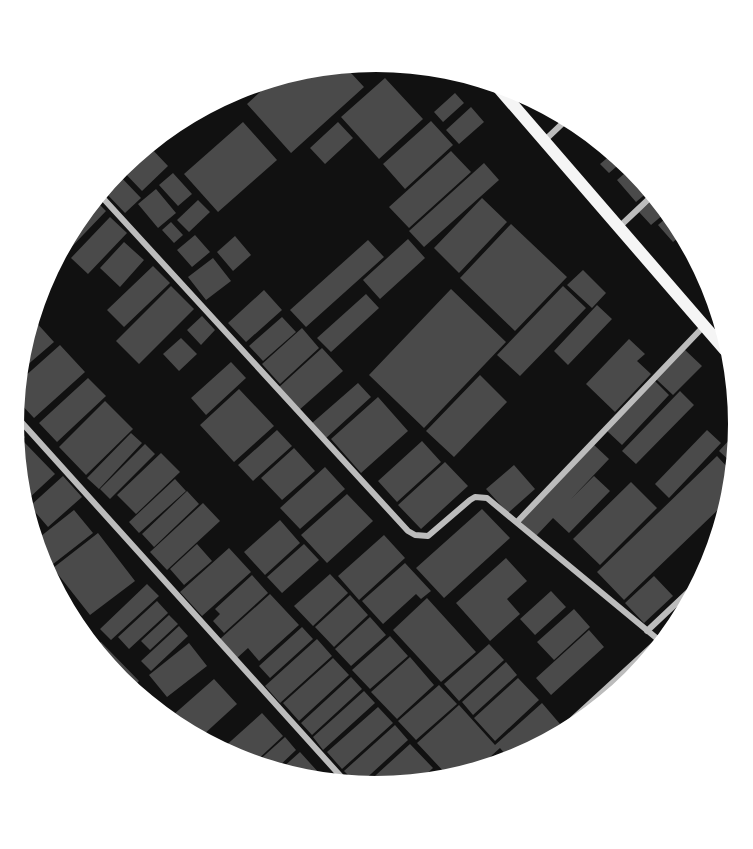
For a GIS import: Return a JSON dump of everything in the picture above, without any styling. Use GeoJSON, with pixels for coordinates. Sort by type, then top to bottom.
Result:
{"type":"FeatureCollection","features":[{"type":"Feature","properties":{"kind":"main road"},"geometry":{"type":"LineString","coordinates":[[507,97],[719,343]]}},
{"type":"Feature","properties":{"kind":"street"},"geometry":{"type":"LineString","coordinates":[[544,141],[562,124]]}},
{"type":"Feature","properties":{"kind":"street"},"geometry":{"type":"LineString","coordinates":[[105,200],[408,531],[415,536],[428,536],[475,497],[487,498],[657,638]]}},
{"type":"Feature","properties":{"kind":"street"},"geometry":{"type":"LineString","coordinates":[[619,227],[648,200]]}},
{"type":"Feature","properties":{"kind":"street"},"geometry":{"type":"LineString","coordinates":[[517,522],[704,326]]}},
{"type":"Feature","properties":{"kind":"street"},"geometry":{"type":"LineString","coordinates":[[24,426],[339,775]]}},
{"type":"Feature","properties":{"kind":"street"},"geometry":{"type":"LineString","coordinates":[[647,631],[685,595]]}},
{"type":"Feature","properties":{"kind":"street"},"geometry":{"type":"LineString","coordinates":[[596,700],[642,657]]}},
{"type":"Feature","properties":{"kind":"building"},"geometry":{"type":"Polygon","coordinates":[[[351,73],[364,87],[291,153],[247,104],[263,91],[330,75],[351,73]]]}},
{"type":"Feature","properties":{"kind":"building"},"geometry":{"type":"Polygon","coordinates":[[[385,78],[423,119],[379,159],[341,117],[385,78]]]}},
{"type":"Feature","properties":{"kind":"building"},"geometry":{"type":"Polygon","coordinates":[[[455,93],[464,103],[443,122],[434,112],[455,93]]]}},
{"type":"Feature","properties":{"kind":"building"},"geometry":{"type":"Polygon","coordinates":[[[471,107],[484,122],[459,144],[446,130],[471,107]]]}},
{"type":"Feature","properties":{"kind":"building"},"geometry":{"type":"Polygon","coordinates":[[[431,121],[453,145],[405,189],[383,164],[431,121]]]}},
{"type":"Feature","properties":{"kind":"building"},"geometry":{"type":"Polygon","coordinates":[[[243,122],[277,160],[218,212],[184,174],[243,122]]]}},
{"type":"Feature","properties":{"kind":"building"},"geometry":{"type":"Polygon","coordinates":[[[338,122],[353,138],[325,164],[310,148],[338,122]]]}},
{"type":"Feature","properties":{"kind":"building"},"geometry":{"type":"Polygon","coordinates":[[[154,151],[168,166],[142,191],[127,175],[154,151]]]}},
{"type":"Feature","properties":{"kind":"building"},"geometry":{"type":"Polygon","coordinates":[[[451,151],[471,172],[409,228],[389,207],[451,151]]]}},
{"type":"Feature","properties":{"kind":"building"},"geometry":{"type":"Polygon","coordinates":[[[607,158],[617,166],[609,173],[600,164],[607,158]]]}},
{"type":"Feature","properties":{"kind":"building"},"geometry":{"type":"Polygon","coordinates":[[[484,163],[499,180],[424,247],[409,231],[484,163]]]}},
{"type":"Feature","properties":{"kind":"building"},"geometry":{"type":"Polygon","coordinates":[[[173,173],[192,194],[178,206],[159,185],[173,173]]]}},
{"type":"Feature","properties":{"kind":"building"},"geometry":{"type":"Polygon","coordinates":[[[624,174],[644,195],[636,202],[617,180],[624,174]]]}},
{"type":"Feature","properties":{"kind":"building"},"geometry":{"type":"Polygon","coordinates":[[[123,179],[141,198],[125,213],[108,195],[123,179]]]}},
{"type":"Feature","properties":{"kind":"building"},"geometry":{"type":"Polygon","coordinates":[[[156,189],[176,213],[158,228],[138,204],[156,189]]]}},
{"type":"Feature","properties":{"kind":"building"},"geometry":{"type":"Polygon","coordinates":[[[482,198],[507,222],[459,273],[434,248],[482,198]]]}},
{"type":"Feature","properties":{"kind":"building"},"geometry":{"type":"Polygon","coordinates":[[[198,200],[210,212],[189,232],[177,220],[198,200]]]}},
{"type":"Feature","properties":{"kind":"building"},"geometry":{"type":"Polygon","coordinates":[[[650,202],[661,217],[651,225],[639,212],[650,202]]]}},
{"type":"Feature","properties":{"kind":"building"},"geometry":{"type":"Polygon","coordinates":[[[100,206],[106,211],[72,247],[100,206]]]}},
{"type":"Feature","properties":{"kind":"building"},"geometry":{"type":"Polygon","coordinates":[[[110,217],[127,233],[88,274],[71,258],[110,217]]]}},
{"type":"Feature","properties":{"kind":"building"},"geometry":{"type":"Polygon","coordinates":[[[664,220],[676,239],[673,242],[658,225],[664,220]]]}},
{"type":"Feature","properties":{"kind":"building"},"geometry":{"type":"Polygon","coordinates":[[[171,222],[183,235],[174,243],[162,230],[171,222]]]}},
{"type":"Feature","properties":{"kind":"building"},"geometry":{"type":"Polygon","coordinates":[[[511,224],[567,277],[515,331],[460,278],[511,224]]]}},
{"type":"Feature","properties":{"kind":"building"},"geometry":{"type":"Polygon","coordinates":[[[195,235],[210,252],[192,267],[177,250],[195,235]]]}},
{"type":"Feature","properties":{"kind":"building"},"geometry":{"type":"Polygon","coordinates":[[[235,236],[251,255],[233,271],[217,252],[235,236]]]}},
{"type":"Feature","properties":{"kind":"building"},"geometry":{"type":"Polygon","coordinates":[[[408,239],[425,258],[380,299],[363,280],[408,239]]]}},
{"type":"Feature","properties":{"kind":"building"},"geometry":{"type":"Polygon","coordinates":[[[368,240],[384,257],[306,327],[290,310],[368,240]]]}},
{"type":"Feature","properties":{"kind":"building"},"geometry":{"type":"Polygon","coordinates":[[[124,242],[144,260],[120,287],[100,268],[124,242]]]}},
{"type":"Feature","properties":{"kind":"building"},"geometry":{"type":"Polygon","coordinates":[[[213,258],[231,281],[206,300],[188,277],[213,258]]]}},
{"type":"Feature","properties":{"kind":"building"},"geometry":{"type":"Polygon","coordinates":[[[153,266],[170,283],[124,327],[107,310],[153,266]]]}},
{"type":"Feature","properties":{"kind":"building"},"geometry":{"type":"Polygon","coordinates":[[[583,270],[606,293],[592,308],[567,285],[583,270]]]}},
{"type":"Feature","properties":{"kind":"building"},"geometry":{"type":"Polygon","coordinates":[[[171,286],[194,309],[139,364],[116,341],[171,286]]]}},
{"type":"Feature","properties":{"kind":"building"},"geometry":{"type":"Polygon","coordinates":[[[563,286],[586,308],[520,376],[497,355],[563,286]]]}},
{"type":"Feature","properties":{"kind":"building"},"geometry":{"type":"Polygon","coordinates":[[[451,289],[506,342],[424,428],[369,375],[451,289]]]}},
{"type":"Feature","properties":{"kind":"building"},"geometry":{"type":"Polygon","coordinates":[[[264,290],[282,310],[246,342],[228,323],[264,290]]]}},
{"type":"Feature","properties":{"kind":"building"},"geometry":{"type":"Polygon","coordinates":[[[366,294],[379,308],[331,352],[317,338],[366,294]]]}},
{"type":"Feature","properties":{"kind":"building"},"geometry":{"type":"Polygon","coordinates":[[[597,305],[612,319],[568,365],[554,351],[597,305]]]}},
{"type":"Feature","properties":{"kind":"building"},"geometry":{"type":"Polygon","coordinates":[[[202,316],[215,330],[201,345],[187,330],[202,316]]]}},
{"type":"Feature","properties":{"kind":"building"},"geometry":{"type":"Polygon","coordinates":[[[282,317],[296,332],[263,361],[249,346],[282,317]]]}},
{"type":"Feature","properties":{"kind":"building"},"geometry":{"type":"Polygon","coordinates":[[[39,325],[54,342],[30,363],[39,325]]]}},
{"type":"Feature","properties":{"kind":"building"},"geometry":{"type":"Polygon","coordinates":[[[302,328],[319,348],[280,384],[262,364],[302,328]]]}},
{"type":"Feature","properties":{"kind":"building"},"geometry":{"type":"Polygon","coordinates":[[[181,338],[197,354],[179,371],[163,354],[181,338]]]}},
{"type":"Feature","properties":{"kind":"building"},"geometry":{"type":"Polygon","coordinates":[[[629,339],[645,354],[637,361],[651,374],[615,412],[586,384],[629,339]]]}},
{"type":"Feature","properties":{"kind":"building"},"geometry":{"type":"Polygon","coordinates":[[[60,345],[85,372],[34,418],[25,408],[28,374],[60,345]]]}},
{"type":"Feature","properties":{"kind":"building"},"geometry":{"type":"Polygon","coordinates":[[[322,348],[343,371],[298,411],[278,388],[322,348]]]}},
{"type":"Feature","properties":{"kind":"building"},"geometry":{"type":"Polygon","coordinates":[[[684,349],[702,366],[673,395],[656,379],[684,349]]]}},
{"type":"Feature","properties":{"kind":"building"},"geometry":{"type":"Polygon","coordinates":[[[231,362],[246,378],[206,415],[191,398],[231,362]]]}},
{"type":"Feature","properties":{"kind":"building"},"geometry":{"type":"Polygon","coordinates":[[[480,375],[507,402],[454,457],[426,431],[480,375]]]}},
{"type":"Feature","properties":{"kind":"building"},"geometry":{"type":"Polygon","coordinates":[[[88,378],[106,396],[57,442],[39,423],[88,378]]]}},
{"type":"Feature","properties":{"kind":"building"},"geometry":{"type":"Polygon","coordinates":[[[654,380],[669,395],[622,445],[606,430],[654,380]]]}},
{"type":"Feature","properties":{"kind":"building"},"geometry":{"type":"Polygon","coordinates":[[[358,383],[371,397],[325,439],[311,424],[358,383]]]}},
{"type":"Feature","properties":{"kind":"building"},"geometry":{"type":"Polygon","coordinates":[[[239,389],[274,426],[234,462],[200,425],[239,389]]]}},
{"type":"Feature","properties":{"kind":"building"},"geometry":{"type":"Polygon","coordinates":[[[680,391],[694,405],[636,464],[622,451],[680,391]]]}},
{"type":"Feature","properties":{"kind":"building"},"geometry":{"type":"Polygon","coordinates":[[[378,397],[408,431],[361,473],[331,439],[378,397]]]}},
{"type":"Feature","properties":{"kind":"building"},"geometry":{"type":"Polygon","coordinates":[[[105,401],[133,429],[86,475],[59,447],[105,401]]]}},
{"type":"Feature","properties":{"kind":"building"},"geometry":{"type":"Polygon","coordinates":[[[277,430],[292,446],[253,481],[238,465],[277,430]]]}},
{"type":"Feature","properties":{"kind":"building"},"geometry":{"type":"Polygon","coordinates":[[[707,430],[721,443],[669,498],[655,484],[707,430]]]}},
{"type":"Feature","properties":{"kind":"building"},"geometry":{"type":"Polygon","coordinates":[[[131,433],[142,443],[99,489],[87,478],[131,433]]]}},
{"type":"Feature","properties":{"kind":"building"},"geometry":{"type":"Polygon","coordinates":[[[422,441],[441,462],[397,502],[378,481],[422,441]]]}},
{"type":"Feature","properties":{"kind":"building"},"geometry":{"type":"Polygon","coordinates":[[[728,441],[727,458],[719,451],[728,441]]]}},
{"type":"Feature","properties":{"kind":"building"},"geometry":{"type":"Polygon","coordinates":[[[25,443],[55,474],[32,496],[25,443]]]}},
{"type":"Feature","properties":{"kind":"building"},"geometry":{"type":"Polygon","coordinates":[[[145,444],[155,454],[110,499],[100,489],[145,444]]]}},
{"type":"Feature","properties":{"kind":"building"},"geometry":{"type":"Polygon","coordinates":[[[593,444],[609,459],[571,499],[594,476],[610,491],[569,533],[553,518],[536,536],[520,521],[593,444]]]}},
{"type":"Feature","properties":{"kind":"building"},"geometry":{"type":"Polygon","coordinates":[[[294,448],[315,471],[282,500],[261,478],[294,448]]]}},
{"type":"Feature","properties":{"kind":"building"},"geometry":{"type":"Polygon","coordinates":[[[161,453],[180,472],[136,514],[117,495],[161,453]]]}},
{"type":"Feature","properties":{"kind":"building"},"geometry":{"type":"Polygon","coordinates":[[[717,456],[726,466],[718,509],[624,600],[597,572],[717,456]]]}},
{"type":"Feature","properties":{"kind":"building"},"geometry":{"type":"Polygon","coordinates":[[[445,462],[468,486],[421,529],[398,505],[445,462]]]}},
{"type":"Feature","properties":{"kind":"building"},"geometry":{"type":"Polygon","coordinates":[[[514,465],[535,489],[508,513],[486,489],[514,465]]]}},
{"type":"Feature","properties":{"kind":"building"},"geometry":{"type":"Polygon","coordinates":[[[325,467],[345,489],[300,529],[280,508],[325,467]]]}},
{"type":"Feature","properties":{"kind":"building"},"geometry":{"type":"Polygon","coordinates":[[[63,476],[82,497],[48,527],[35,512],[33,503],[63,476]]]}},
{"type":"Feature","properties":{"kind":"building"},"geometry":{"type":"Polygon","coordinates":[[[175,479],[186,491],[139,533],[129,522],[175,479]]]}},
{"type":"Feature","properties":{"kind":"building"},"geometry":{"type":"Polygon","coordinates":[[[631,482],[657,508],[600,565],[573,539],[631,482]]]}},
{"type":"Feature","properties":{"kind":"building"},"geometry":{"type":"Polygon","coordinates":[[[187,491],[199,504],[154,547],[142,534],[187,491]]]}},
{"type":"Feature","properties":{"kind":"building"},"geometry":{"type":"Polygon","coordinates":[[[347,494],[373,521],[327,563],[301,535],[347,494]]]}},
{"type":"Feature","properties":{"kind":"building"},"geometry":{"type":"Polygon","coordinates":[[[203,503],[220,521],[167,570],[150,552],[203,503]]]}},
{"type":"Feature","properties":{"kind":"building"},"geometry":{"type":"Polygon","coordinates":[[[482,509],[510,538],[444,598],[416,568],[482,509]]]}},
{"type":"Feature","properties":{"kind":"building"},"geometry":{"type":"Polygon","coordinates":[[[74,510],[93,533],[53,564],[42,535],[74,510]]]}},
{"type":"Feature","properties":{"kind":"building"},"geometry":{"type":"Polygon","coordinates":[[[280,520],[300,543],[265,575],[244,552],[280,520]]]}},
{"type":"Feature","properties":{"kind":"building"},"geometry":{"type":"Polygon","coordinates":[[[98,533],[135,581],[90,615],[54,567],[98,533]]]}},
{"type":"Feature","properties":{"kind":"building"},"geometry":{"type":"Polygon","coordinates":[[[384,535],[405,558],[359,600],[338,576],[384,535]]]}},
{"type":"Feature","properties":{"kind":"building"},"geometry":{"type":"Polygon","coordinates":[[[197,544],[212,561],[184,585],[170,569],[197,544]]]}},
{"type":"Feature","properties":{"kind":"building"},"geometry":{"type":"Polygon","coordinates":[[[304,544],[319,560],[282,593],[267,577],[304,544]]]}},
{"type":"Feature","properties":{"kind":"building"},"geometry":{"type":"Polygon","coordinates":[[[229,548],[251,572],[202,616],[180,592],[229,548]]]}},
{"type":"Feature","properties":{"kind":"building"},"geometry":{"type":"Polygon","coordinates":[[[506,558],[527,581],[507,599],[520,614],[490,641],[456,603],[506,558]]]}},
{"type":"Feature","properties":{"kind":"building"},"geometry":{"type":"Polygon","coordinates":[[[405,563],[431,591],[421,599],[416,594],[383,624],[362,601],[405,563]]]}},
{"type":"Feature","properties":{"kind":"building"},"geometry":{"type":"Polygon","coordinates":[[[330,574],[348,593],[313,626],[294,606],[330,574]]]}},
{"type":"Feature","properties":{"kind":"building"},"geometry":{"type":"Polygon","coordinates":[[[252,575],[268,593],[224,633],[213,621],[220,614],[215,609],[252,575]]]}},
{"type":"Feature","properties":{"kind":"building"},"geometry":{"type":"Polygon","coordinates":[[[654,576],[673,596],[644,623],[625,603],[654,576]]]}},
{"type":"Feature","properties":{"kind":"building"},"geometry":{"type":"Polygon","coordinates":[[[147,584],[159,596],[111,640],[100,629],[147,584]]]}},
{"type":"Feature","properties":{"kind":"building"},"geometry":{"type":"Polygon","coordinates":[[[551,591],[566,607],[535,635],[520,619],[551,591]]]}},
{"type":"Feature","properties":{"kind":"building"},"geometry":{"type":"Polygon","coordinates":[[[270,594],[299,625],[259,661],[248,648],[237,658],[220,639],[270,594]]]}},
{"type":"Feature","properties":{"kind":"building"},"geometry":{"type":"Polygon","coordinates":[[[350,595],[368,615],[334,647],[315,627],[350,595]]]}},
{"type":"Feature","properties":{"kind":"building"},"geometry":{"type":"Polygon","coordinates":[[[427,598],[476,652],[441,682],[393,630],[427,598]]]}},
{"type":"Feature","properties":{"kind":"building"},"geometry":{"type":"Polygon","coordinates":[[[157,601],[168,613],[129,649],[118,637],[157,601]]]}},
{"type":"Feature","properties":{"kind":"building"},"geometry":{"type":"Polygon","coordinates":[[[574,609],[590,627],[554,660],[537,642],[574,609]]]}},
{"type":"Feature","properties":{"kind":"building"},"geometry":{"type":"Polygon","coordinates":[[[169,615],[178,624],[150,650],[141,641],[169,615]]]}},
{"type":"Feature","properties":{"kind":"building"},"geometry":{"type":"Polygon","coordinates":[[[370,617],[386,635],[351,666],[335,649],[370,617]]]}},
{"type":"Feature","properties":{"kind":"building"},"geometry":{"type":"Polygon","coordinates":[[[179,626],[188,636],[151,671],[141,661],[179,626]]]}},
{"type":"Feature","properties":{"kind":"building"},"geometry":{"type":"Polygon","coordinates":[[[302,627],[313,639],[270,678],[259,666],[302,627]]]}},
{"type":"Feature","properties":{"kind":"building"},"geometry":{"type":"Polygon","coordinates":[[[589,630],[604,647],[551,695],[536,678],[589,630]]]}},
{"type":"Feature","properties":{"kind":"building"},"geometry":{"type":"Polygon","coordinates":[[[390,636],[408,656],[370,689],[352,670],[390,636]]]}},
{"type":"Feature","properties":{"kind":"building"},"geometry":{"type":"Polygon","coordinates":[[[317,639],[332,656],[280,703],[265,686],[317,639]]]}},
{"type":"Feature","properties":{"kind":"building"},"geometry":{"type":"Polygon","coordinates":[[[100,643],[139,681],[137,683],[111,657],[100,643]]]}},
{"type":"Feature","properties":{"kind":"building"},"geometry":{"type":"Polygon","coordinates":[[[189,643],[207,666],[167,697],[149,675],[189,643]]]}},
{"type":"Feature","properties":{"kind":"building"},"geometry":{"type":"Polygon","coordinates":[[[489,644],[504,660],[459,701],[444,684],[489,644]]]}},
{"type":"Feature","properties":{"kind":"building"},"geometry":{"type":"Polygon","coordinates":[[[410,657],[434,685],[397,719],[371,692],[410,657]]]}},
{"type":"Feature","properties":{"kind":"building"},"geometry":{"type":"Polygon","coordinates":[[[333,658],[349,675],[299,721],[283,703],[333,658]]]}},
{"type":"Feature","properties":{"kind":"building"},"geometry":{"type":"Polygon","coordinates":[[[506,662],[517,675],[473,715],[462,702],[506,662]]]}},
{"type":"Feature","properties":{"kind":"building"},"geometry":{"type":"Polygon","coordinates":[[[351,677],[362,689],[312,735],[301,723],[351,677]]]}},
{"type":"Feature","properties":{"kind":"building"},"geometry":{"type":"Polygon","coordinates":[[[518,678],[539,700],[495,741],[474,718],[518,678]]]}},
{"type":"Feature","properties":{"kind":"building"},"geometry":{"type":"Polygon","coordinates":[[[214,679],[237,704],[205,733],[175,713],[214,679]]]}},
{"type":"Feature","properties":{"kind":"building"},"geometry":{"type":"Polygon","coordinates":[[[439,685],[457,704],[416,740],[398,721],[439,685]]]}},
{"type":"Feature","properties":{"kind":"building"},"geometry":{"type":"Polygon","coordinates":[[[364,691],[375,703],[323,750],[313,737],[364,691]]]}},
{"type":"Feature","properties":{"kind":"building"},"geometry":{"type":"Polygon","coordinates":[[[542,703],[560,724],[553,730],[511,750],[504,753],[500,748],[488,759],[443,770],[417,743],[459,705],[495,745],[542,703]]]}},
{"type":"Feature","properties":{"kind":"building"},"geometry":{"type":"Polygon","coordinates":[[[378,707],[393,723],[342,769],[327,752],[378,707]]]}},
{"type":"Feature","properties":{"kind":"building"},"geometry":{"type":"Polygon","coordinates":[[[262,713],[283,736],[260,757],[228,744],[262,713]]]}},
{"type":"Feature","properties":{"kind":"building"},"geometry":{"type":"Polygon","coordinates":[[[395,725],[408,740],[368,777],[349,776],[344,771],[395,725]]]}},
{"type":"Feature","properties":{"kind":"building"},"geometry":{"type":"Polygon","coordinates":[[[285,737],[296,750],[281,764],[262,758],[285,737]]]}},
{"type":"Feature","properties":{"kind":"building"},"geometry":{"type":"Polygon","coordinates":[[[410,744],[433,768],[423,774],[374,777],[410,744]]]}},
{"type":"Feature","properties":{"kind":"building"},"geometry":{"type":"Polygon","coordinates":[[[300,752],[318,772],[308,770],[285,765],[300,752]]]}}]}
